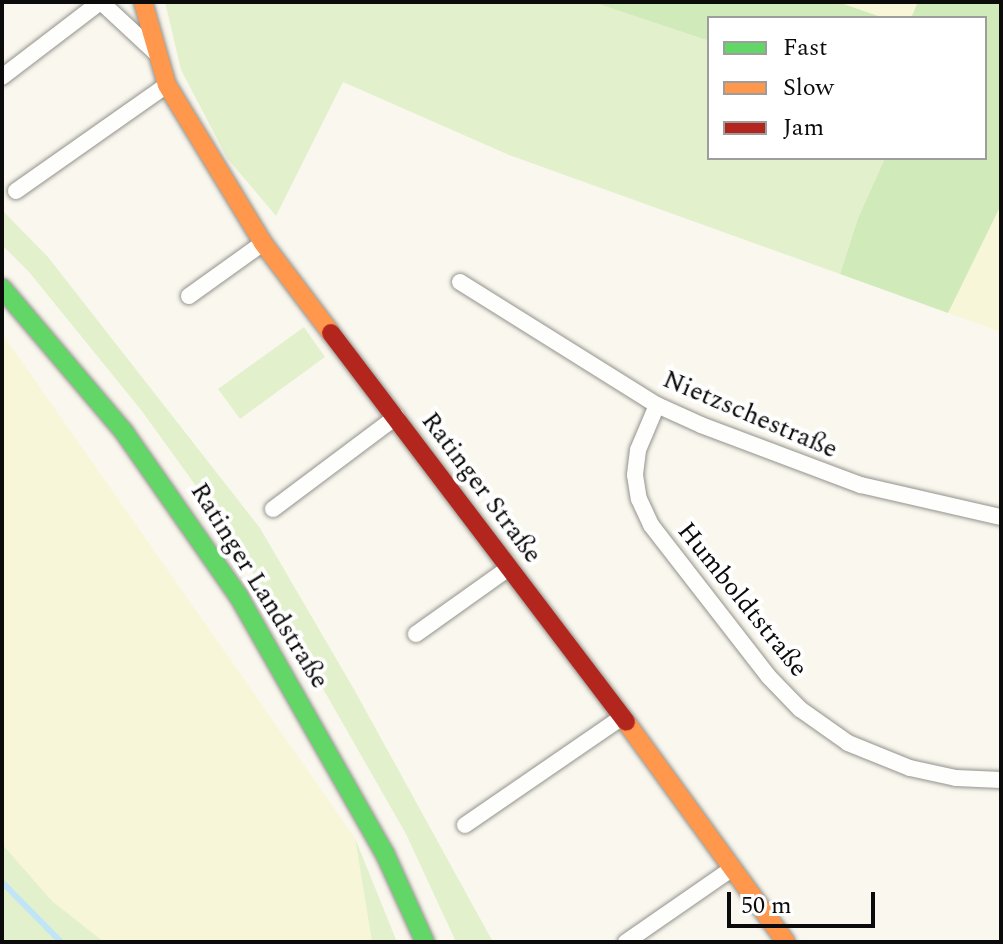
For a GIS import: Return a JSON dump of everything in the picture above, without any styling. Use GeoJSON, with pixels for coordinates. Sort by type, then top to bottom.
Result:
{"type":"FeatureCollection","features":[{"type":"Feature","properties":{"kind":"street","name":"Ratinger Straße"},"geometry":{"type":"LineString","coordinates":[[101,2],[155,52]]}},
{"type":"Feature","properties":{"kind":"street"},"geometry":{"type":"LineString","coordinates":[[2,77],[101,2]]}},
{"type":"Feature","properties":{"kind":"street","name":"Ratinger Straße"},"geometry":{"type":"LineString","coordinates":[[143,2],[167,85],[263,243],[622,717],[786,942]]}},
{"type":"Feature","properties":{"kind":"street"},"geometry":{"type":"LineString","coordinates":[[16,191],[167,85]]}},
{"type":"Feature","properties":{"kind":"street"},"geometry":{"type":"LineString","coordinates":[[189,296],[263,243]]}},
{"type":"Feature","properties":{"kind":"street","name":"Nietzschestraße"},"geometry":{"type":"LineString","coordinates":[[460,282],[657,405],[783,459],[861,485],[1001,517]]}},
{"type":"Feature","properties":{"kind":"street","name":"Ratinger Landstraße"},"geometry":{"type":"LineString","coordinates":[[2,288],[124,432],[239,597],[385,854],[425,942]]}},
{"type":"Feature","properties":{"kind":"street","name":"Humboldtstraße"},"geometry":{"type":"LineString","coordinates":[[657,405],[638,450],[635,475],[639,499],[651,525],[769,677],[800,709],[848,743],[910,768],[956,778],[1001,780]]}},
{"type":"Feature","properties":{"kind":"street"},"geometry":{"type":"LineString","coordinates":[[273,509],[396,417]]}},
{"type":"Feature","properties":{"kind":"street"},"geometry":{"type":"LineString","coordinates":[[416,634],[509,568]]}},
{"type":"Feature","properties":{"kind":"street"},"geometry":{"type":"LineString","coordinates":[[465,825],[622,717]]}},
{"type":"Feature","properties":{"kind":"street"},"geometry":{"type":"LineString","coordinates":[[626,942],[733,868]]}},
{"type":"Feature","properties":{"kind":"shaded area"},"geometry":{"type":"Polygon","coordinates":[[[838,2],[918,2],[912,16],[878,16],[838,2]]]}},
{"type":"Feature","properties":{"kind":"shaded area"},"geometry":{"type":"Polygon","coordinates":[[[1001,205],[1001,332],[948,313],[1001,205]]]}},
{"type":"Feature","properties":{"kind":"shaded area"},"geometry":{"type":"Polygon","coordinates":[[[2,333],[355,838],[372,942],[104,942],[52,901],[2,844],[2,333]]]}},
{"type":"Feature","properties":{"kind":"green space"},"geometry":{"type":"Polygon","coordinates":[[[165,2],[594,2],[707,40],[707,160],[884,160],[858,218],[840,274],[509,155],[343,82],[276,216],[227,158],[181,70],[165,2]]]}},
{"type":"Feature","properties":{"kind":"green space"},"geometry":{"type":"Polygon","coordinates":[[[593,2],[838,2],[878,16],[707,16],[707,40],[593,2]]]}},
{"type":"Feature","properties":{"kind":"green space"},"geometry":{"type":"Polygon","coordinates":[[[918,2],[1001,2],[1001,205],[948,313],[840,274],[858,218],[884,160],[987,160],[987,16],[912,16],[918,2]]]}},
{"type":"Feature","properties":{"kind":"green space"},"geometry":{"type":"Polygon","coordinates":[[[2,210],[48,257],[260,528],[355,691],[493,942],[456,942],[406,834],[294,638],[209,504],[141,410],[29,272],[2,245],[2,210]]]}},
{"type":"Feature","properties":{"kind":"green space"},"geometry":{"type":"Polygon","coordinates":[[[304,327],[325,357],[240,419],[218,389],[304,327]]]}},
{"type":"Feature","properties":{"kind":"green space"},"geometry":{"type":"Polygon","coordinates":[[[355,838],[397,942],[372,942],[355,838]]]}},
{"type":"Feature","properties":{"kind":"green space"},"geometry":{"type":"Polygon","coordinates":[[[2,844],[52,901],[104,942],[2,942],[2,844]]]}},
{"type":"Feature","properties":{"kind":"waterway"},"geometry":{"type":"LineString","coordinates":[[2,882],[61,942]]}},
{"type":"Feature","properties":{"kind":"traffic: fast"},"geometry":{"type":"LineString","coordinates":[[2,288],[124,432],[239,597],[385,854],[425,942]]}},
{"type":"Feature","properties":{"kind":"traffic: slow"},"geometry":{"type":"LineString","coordinates":[[143,2],[167,85],[263,243],[331,333]]}},
{"type":"Feature","properties":{"kind":"traffic: slow"},"geometry":{"type":"LineString","coordinates":[[626,722],[786,942]]}},
{"type":"Feature","properties":{"kind":"traffic: jam"},"geometry":{"type":"LineString","coordinates":[[331,333],[626,722]]}}]}
